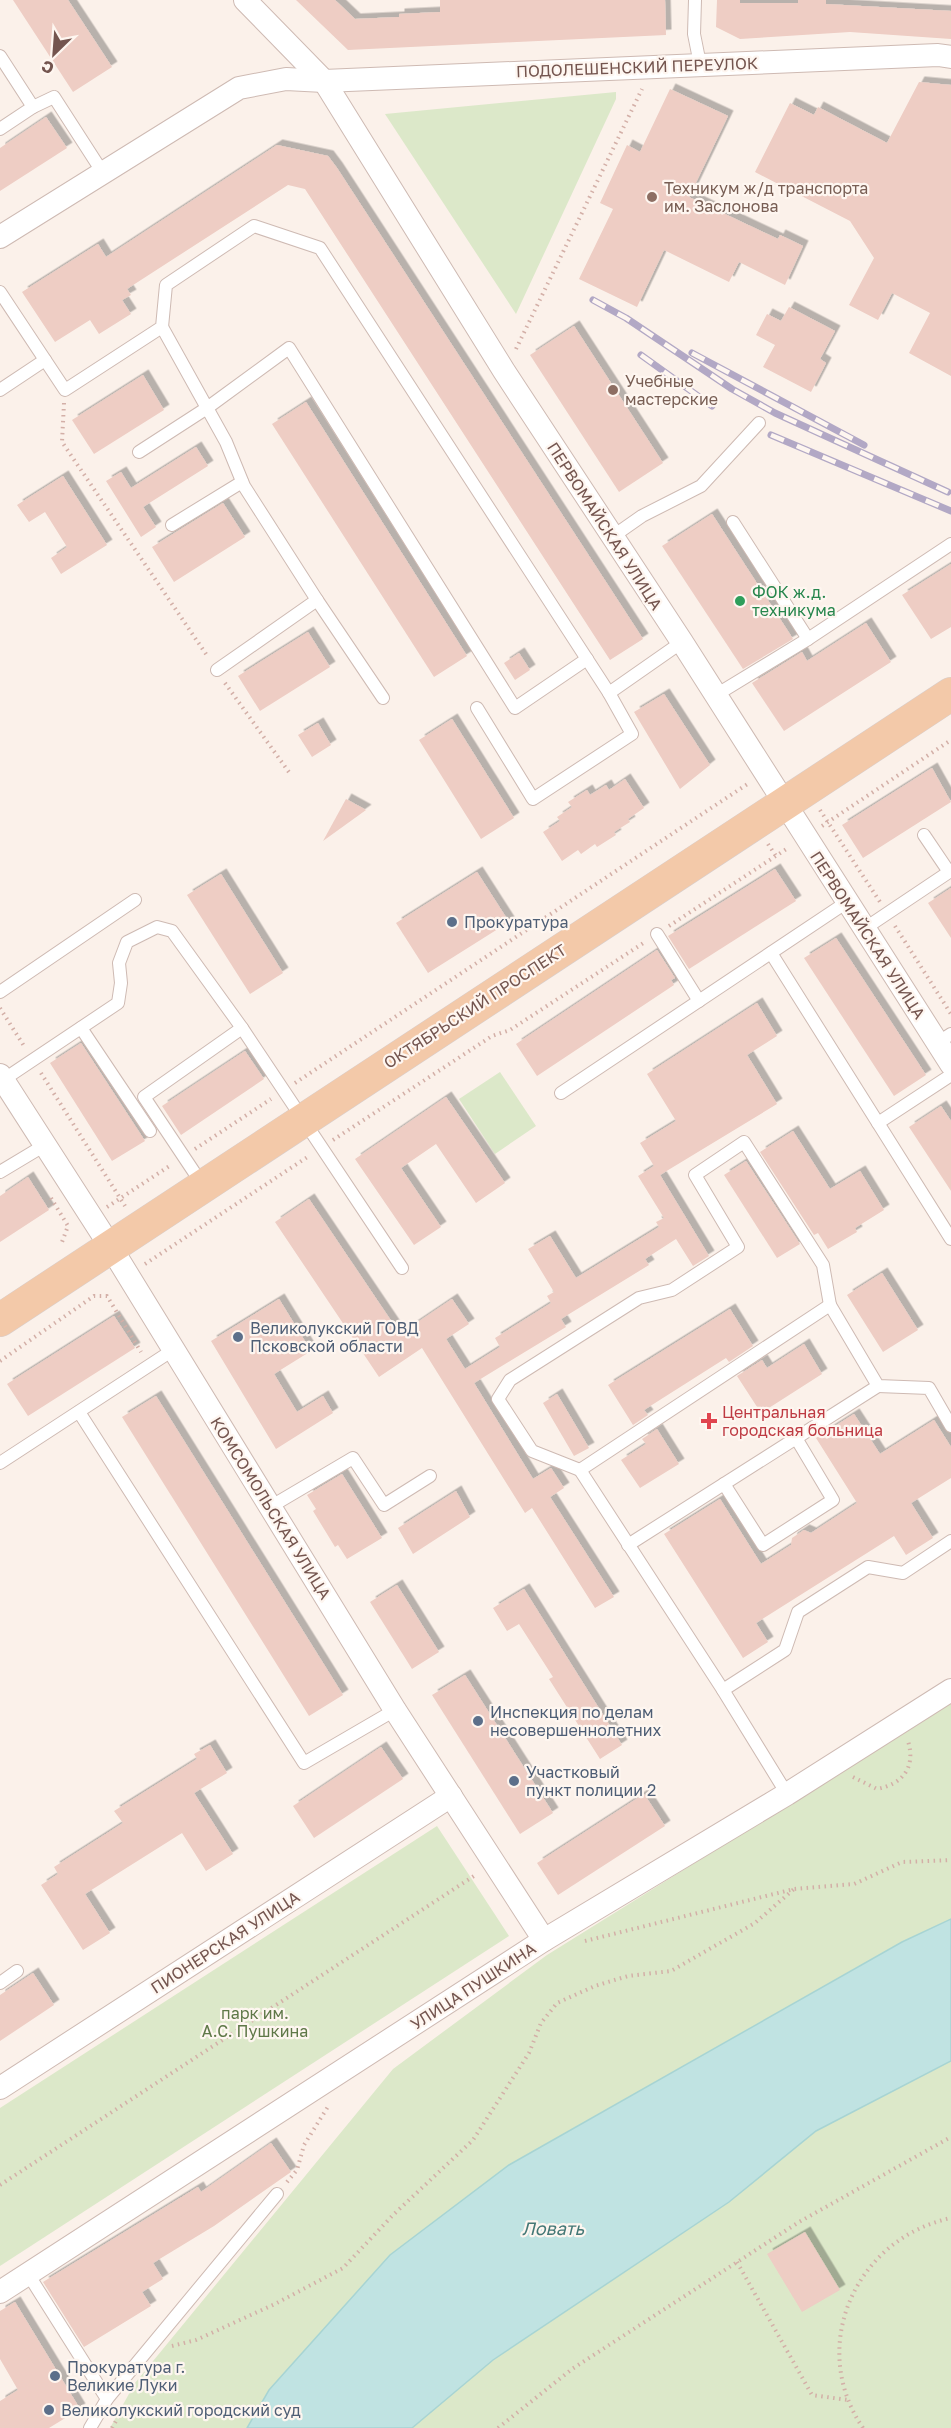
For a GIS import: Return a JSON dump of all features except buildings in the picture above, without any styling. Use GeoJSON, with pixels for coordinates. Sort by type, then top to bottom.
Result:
{"type":"FeatureCollection","features":[{"type":"Feature","properties":{"kind":"main road","name":"ОКТЯБРЬСКИЙ ПРОСПЕКТ"},"geometry":{"type":"LineString","coordinates":[[0,1320],[951,694]]}},
{"type":"Feature","properties":{"kind":"street","name":"ПЕРВОМАЙСКАЯ УЛИЦА"},"geometry":{"type":"LineString","coordinates":[[250,1],[324,81],[504,371],[682,642],[864,929],[944,1038],[951,1064]]}},
{"type":"Feature","properties":{"kind":"street","name":"ПОДОЛЕШЕНСКИЙ ПЕРЕУЛОК"},"geometry":{"type":"LineString","coordinates":[[0,237],[239,88],[286,79],[324,81],[700,64],[938,55],[951,57]]}},
{"type":"Feature","properties":{"kind":"street","name":"КОМСОМОЛЬСКАЯ УЛИЦА"},"geometry":{"type":"LineString","coordinates":[[2,1078],[110,1246],[395,1710],[544,1940]]}},
{"type":"Feature","properties":{"kind":"street","name":"УЛИЦА ПУШКИНА"},"geometry":{"type":"LineString","coordinates":[[0,2292],[544,1940],[787,1794],[951,1690]]}},
{"type":"Feature","properties":{"kind":"street","name":"ПИОНЕРСКАЯ УЛИЦА"},"geometry":{"type":"LineString","coordinates":[[0,2088],[451,1797]]}},
{"type":"Feature","properties":{"kind":"lane"},"geometry":{"type":"LineString","coordinates":[[695,0],[694,34],[700,64]]}},
{"type":"Feature","properties":{"kind":"lane"},"geometry":{"type":"LineString","coordinates":[[0,56],[33,107]]}},
{"type":"Feature","properties":{"kind":"lane"},"geometry":{"type":"LineString","coordinates":[[0,129],[33,107],[54,97],[104,173]]}},
{"type":"Feature","properties":{"kind":"lane"},"geometry":{"type":"LineString","coordinates":[[383,698],[242,482],[226,442],[162,327],[166,285],[254,226],[320,248],[609,693],[632,734],[532,800],[477,708]]}},
{"type":"Feature","properties":{"kind":"lane"},"geometry":{"type":"LineString","coordinates":[[0,292],[65,390],[162,327]]}},
{"type":"Feature","properties":{"kind":"lane"},"geometry":{"type":"LineString","coordinates":[[139,452],[207,408],[289,348],[515,708],[587,659]]}},
{"type":"Feature","properties":{"kind":"lane"},"geometry":{"type":"LineString","coordinates":[[0,390],[45,360]]}},
{"type":"Feature","properties":{"kind":"lane"},"geometry":{"type":"LineString","coordinates":[[612,537],[642,516],[701,486],[759,423]]}},
{"type":"Feature","properties":{"kind":"lane"},"geometry":{"type":"LineString","coordinates":[[172,525],[242,482]]}},
{"type":"Feature","properties":{"kind":"lane"},"geometry":{"type":"LineString","coordinates":[[733,522],[808,639]]}},
{"type":"Feature","properties":{"kind":"lane"},"geometry":{"type":"LineString","coordinates":[[716,695],[808,639],[951,544]]}},
{"type":"Feature","properties":{"kind":"lane"},"geometry":{"type":"LineString","coordinates":[[217,670],[317,600]]}},
{"type":"Feature","properties":{"kind":"lane"},"geometry":{"type":"LineString","coordinates":[[609,693],[682,642]]}},
{"type":"Feature","properties":{"kind":"lane"},"geometry":{"type":"LineString","coordinates":[[864,929],[949,872],[924,835]]}},
{"type":"Feature","properties":{"kind":"lane"},"geometry":{"type":"LineString","coordinates":[[0,992],[135,900]]}},
{"type":"Feature","properties":{"kind":"lane"},"geometry":{"type":"LineString","coordinates":[[561,1093],[847,902]]}},
{"type":"Feature","properties":{"kind":"lane"},"geometry":{"type":"LineString","coordinates":[[2,1078],[118,1003],[121,983],[119,963],[128,942],[157,927],[172,931],[242,1028],[402,1268]]}},
{"type":"Feature","properties":{"kind":"lane"},"geometry":{"type":"LineString","coordinates":[[657,934],[699,1001]]}},
{"type":"Feature","properties":{"kind":"lane"},"geometry":{"type":"LineString","coordinates":[[771,953],[951,1239]]}},
{"type":"Feature","properties":{"kind":"lane"},"geometry":{"type":"LineString","coordinates":[[81,1028],[150,1131]]}},
{"type":"Feature","properties":{"kind":"lane"},"geometry":{"type":"LineString","coordinates":[[203,1185],[144,1097],[242,1028]]}},
{"type":"Feature","properties":{"kind":"lane"},"geometry":{"type":"LineString","coordinates":[[878,1123],[951,1075]]}},
{"type":"Feature","properties":{"kind":"lane"},"geometry":{"type":"LineString","coordinates":[[787,1794],[723,1690],[580,1470],[532,1452],[498,1400],[510,1380],[639,1298],[672,1290],[738,1247],[695,1175],[744,1142],[823,1265],[830,1305],[878,1386]]}},
{"type":"Feature","properties":{"kind":"lane"},"geometry":{"type":"LineString","coordinates":[[0,1172],[45,1145]]}},
{"type":"Feature","properties":{"kind":"lane"},"geometry":{"type":"LineString","coordinates":[[580,1470],[830,1305]]}},
{"type":"Feature","properties":{"kind":"lane"},"geometry":{"type":"LineString","coordinates":[[0,1463],[173,1350]]}},
{"type":"Feature","properties":{"kind":"lane"},"geometry":{"type":"LineString","coordinates":[[628,1545],[878,1386],[929,1388],[951,1426]]}},
{"type":"Feature","properties":{"kind":"lane"},"geometry":{"type":"LineString","coordinates":[[79,1412],[304,1763],[395,1710]]}},
{"type":"Feature","properties":{"kind":"lane"},"geometry":{"type":"LineString","coordinates":[[724,1484],[763,1545],[832,1500],[796,1438]]}},
{"type":"Feature","properties":{"kind":"lane"},"geometry":{"type":"LineString","coordinates":[[270,1508],[353,1458],[384,1505],[430,1476]]}},
{"type":"Feature","properties":{"kind":"lane"},"geometry":{"type":"LineString","coordinates":[[723,1690],[785,1650],[798,1612],[868,1567],[903,1573],[951,1541]]}},
{"type":"Feature","properties":{"kind":"lane"},"geometry":{"type":"LineString","coordinates":[[0,1983],[18,1971]]}},
{"type":"Feature","properties":{"kind":"lane"},"geometry":{"type":"LineString","coordinates":[[90,2428],[107,2399],[277,2194]]}},
{"type":"Feature","properties":{"kind":"lane"},"geometry":{"type":"LineString","coordinates":[[28,2274],[107,2399]]}},
{"type":"Feature","properties":{"kind":"path"},"geometry":{"type":"LineString","coordinates":[[504,371],[639,98],[652,66]]}},
{"type":"Feature","properties":{"kind":"path"},"geometry":{"type":"LineString","coordinates":[[65,390],[62,442],[291,775]]}},
{"type":"Feature","properties":{"kind":"path"},"geometry":{"type":"LineString","coordinates":[[128,1278],[153,1257],[492,1036],[510,1030],[951,740]]}},
{"type":"Feature","properties":{"kind":"path"},"geometry":{"type":"LineString","coordinates":[[92,1218],[764,774]]}},
{"type":"Feature","properties":{"kind":"path"},"geometry":{"type":"LineString","coordinates":[[0,1008],[138,1228]]}},
{"type":"Feature","properties":{"kind":"path"},"geometry":{"type":"LineString","coordinates":[[50,1196],[68,1226],[62,1242]]}},
{"type":"Feature","properties":{"kind":"path"},"geometry":{"type":"LineString","coordinates":[[0,1361],[94,1296],[107,1296],[150,1366]]}},
{"type":"Feature","properties":{"kind":"path"},"geometry":{"type":"LineString","coordinates":[[849,1773],[855,1779],[877,1789],[897,1782],[906,1772],[912,1754],[907,1737]]}},
{"type":"Feature","properties":{"kind":"path"},"geometry":{"type":"LineString","coordinates":[[576,1944],[794,1889],[854,1884],[902,1862],[951,1860]]}},
{"type":"Feature","properties":{"kind":"path"},"geometry":{"type":"LineString","coordinates":[[0,2185],[494,1863]]}},
{"type":"Feature","properties":{"kind":"path"},"geometry":{"type":"LineString","coordinates":[[143,2354],[196,2340],[275,2304],[343,2268],[393,2215],[473,2140],[529,2053],[541,2023],[557,2003],[595,1986],[628,1976],[671,1971],[756,1923],[794,1889]]}},
{"type":"Feature","properties":{"kind":"path"},"geometry":{"type":"LineString","coordinates":[[277,2194],[297,2170],[304,2145],[343,2082],[348,2067]]}},
{"type":"Feature","properties":{"kind":"path"},"geometry":{"type":"LineString","coordinates":[[498,2428],[572,2369],[799,2222],[951,2137]]}},
{"type":"Feature","properties":{"kind":"path"},"geometry":{"type":"LineString","coordinates":[[863,2428],[848,2400],[841,2369],[840,2337],[844,2316],[862,2277],[891,2245],[928,2224],[951,2218]]}},
{"type":"Feature","properties":{"kind":"path"},"geometry":{"type":"LineString","coordinates":[[737,2262],[812,2395],[848,2400]]}},
{"type":"Feature","properties":{"kind":"green space"},"geometry":{"type":"Polygon","coordinates":[[[616,92],[616,99],[516,314],[385,114],[616,92]]]}},
{"type":"Feature","properties":{"kind":"green space"},"geometry":{"type":"Polygon","coordinates":[[[500,1072],[536,1126],[495,1154],[459,1099],[500,1072]]]}},
{"type":"Feature","properties":{"kind":"green space"},"geometry":{"type":"Polygon","coordinates":[[[951,1703],[951,1919],[902,1942],[509,2165],[269,2390],[247,2428],[110,2428],[135,2383],[393,2069],[547,1955],[951,1703]]]}},
{"type":"Feature","properties":{"kind":"green space","name":"парк им. А.С. Пушкина"},"geometry":{"type":"Polygon","coordinates":[[[437,1826],[509,1936],[0,2266],[0,2108],[437,1826]]]}},
{"type":"Feature","properties":{"kind":"green space"},"geometry":{"type":"Polygon","coordinates":[[[951,2061],[951,2428],[412,2428],[493,2360],[729,2202],[816,2131],[951,2061]]]}},
{"type":"Feature","properties":{"kind":"water","name":"Ловать"},"geometry":{"type":"Polygon","coordinates":[[[951,1919],[951,2061],[816,2131],[729,2202],[493,2360],[412,2428],[247,2428],[269,2390],[390,2255],[509,2165],[902,1942],[951,1919]]]}},
{"type":"Feature","properties":{"kind":"railway"},"geometry":{"type":"LineString","coordinates":[[593,300],[626,318],[732,389],[775,413],[948,492]]}},
{"type":"Feature","properties":{"kind":"railway"},"geometry":{"type":"LineString","coordinates":[[692,353],[864,445]]}},
{"type":"Feature","properties":{"kind":"railway"},"geometry":{"type":"LineString","coordinates":[[641,355],[712,406]]}},
{"type":"Feature","properties":{"kind":"railway"},"geometry":{"type":"LineString","coordinates":[[771,435],[951,511]]}},
{"type":"Feature","properties":{"kind":"place","name":"Техникум ж/д транспорта им. Заслонова"},"geometry":{"type":"Point","coordinates":[652,197]}},
{"type":"Feature","properties":{"kind":"place","name":"Учебные мастерские"},"geometry":{"type":"Point","coordinates":[613,390]}},
{"type":"Feature","properties":{"kind":"place","name":"ФОК ж.д. техникума"},"geometry":{"type":"Point","coordinates":[740,601]}},
{"type":"Feature","properties":{"kind":"place","name":"Прокуратура"},"geometry":{"type":"Point","coordinates":[452,922]}},
{"type":"Feature","properties":{"kind":"place","name":"Великолукский ГОВД Псковской области"},"geometry":{"type":"Point","coordinates":[238,1337]}},
{"type":"Feature","properties":{"kind":"place","name":"Центральная городская больница"},"geometry":{"type":"Point","coordinates":[709,1421]}},
{"type":"Feature","properties":{"kind":"place","name":"Инспекция по делам несовершеннолетних"},"geometry":{"type":"Point","coordinates":[478,1721]}},
{"type":"Feature","properties":{"kind":"place","name":"Участковый пункт полиции 2"},"geometry":{"type":"Point","coordinates":[514,1781]}},
{"type":"Feature","properties":{"kind":"place","name":"Прокуратура г. Великие Луки"},"geometry":{"type":"Point","coordinates":[55,2376]}},
{"type":"Feature","properties":{"kind":"place","name":"Великолукский городский суд"},"geometry":{"type":"Point","coordinates":[49,2410]}}]}
